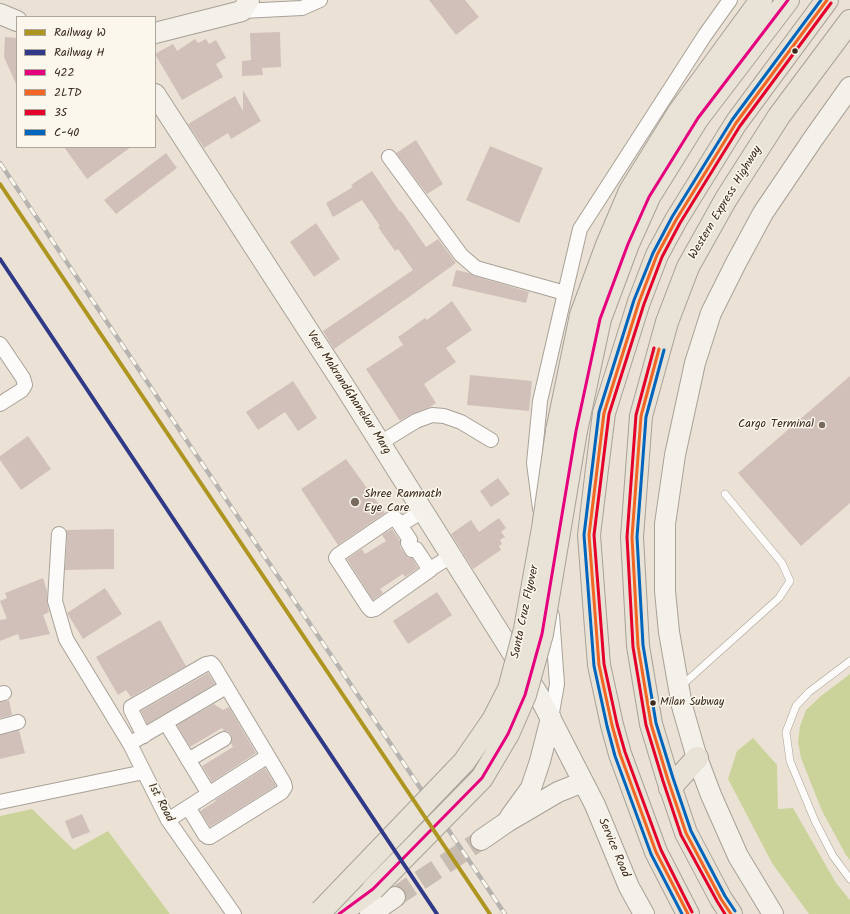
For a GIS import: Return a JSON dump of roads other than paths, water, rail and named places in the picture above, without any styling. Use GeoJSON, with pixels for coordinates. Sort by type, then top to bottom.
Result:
{"type":"FeatureCollection","features":[{"type":"Feature","properties":{"kind":"main road"},"geometry":{"type":"LineString","coordinates":[[567,431],[582,315],[607,246],[630,191],[679,112],[761,0]]}},
{"type":"Feature","properties":{"kind":"main road","name":"Santa Cruz Flyover"},"geometry":{"type":"LineString","coordinates":[[318,914],[464,762],[493,720],[509,689],[526,629],[543,528],[567,431],[600,320],[628,244],[649,198],[698,118],[788,0]]}},
{"type":"Feature","properties":{"kind":"main road"},"geometry":{"type":"LineString","coordinates":[[688,914],[656,852],[620,754],[599,665],[589,535],[604,413],[639,302],[657,256],[676,220],[736,123],[827,0]]}},
{"type":"Feature","properties":{"kind":"main road","name":"Western Express Highway"},"geometry":{"type":"LineString","coordinates":[[731,914],[721,899],[686,833],[670,788],[651,724],[638,646],[632,537],[641,416],[667,322],[688,267],[726,199],[779,116],[850,21]]}},
{"type":"Feature","properties":{"kind":"main road","name":"Santa Cruz Flyover"},"geometry":{"type":"LineString","coordinates":[[340,914],[373,889],[482,778],[508,734],[525,695],[542,634],[567,431]]}},
{"type":"Feature","properties":{"kind":"main road"},"geometry":{"type":"LineString","coordinates":[[670,788],[697,758]]}},
{"type":"Feature","properties":{"kind":"street"},"geometry":{"type":"LineString","coordinates":[[156,33],[245,5],[302,8],[320,0]]}},
{"type":"Feature","properties":{"kind":"street"},"geometry":{"type":"LineString","coordinates":[[507,822],[531,788],[540,761],[551,718],[557,684],[547,544],[538,502],[534,463],[540,401],[580,229],[705,35],[730,0]]}},
{"type":"Feature","properties":{"kind":"street"},"geometry":{"type":"LineString","coordinates":[[0,14],[16,21]]}},
{"type":"Feature","properties":{"kind":"street"},"geometry":{"type":"LineString","coordinates":[[773,914],[738,856],[711,795],[697,758],[682,706],[669,632],[665,591],[665,524],[675,455],[695,363],[711,314],[763,213],[850,87]]}},
{"type":"Feature","properties":{"kind":"street","name":"Veer MakrandGhanekar Marg"},"geometry":{"type":"LineString","coordinates":[[156,96],[380,443],[538,694],[551,718]]}},
{"type":"Feature","properties":{"kind":"street"},"geometry":{"type":"LineString","coordinates":[[389,157],[461,255],[476,268],[565,293]]}},
{"type":"Feature","properties":{"kind":"street"},"geometry":{"type":"LineString","coordinates":[[0,344],[23,378],[25,385],[22,390],[0,404]]}},
{"type":"Feature","properties":{"kind":"street"},"geometry":{"type":"LineString","coordinates":[[380,443],[416,420],[432,415],[444,416],[461,422],[491,440]]}},
{"type":"Feature","properties":{"kind":"street"},"geometry":{"type":"LineString","coordinates":[[400,525],[423,511]]}},
{"type":"Feature","properties":{"kind":"street"},"geometry":{"type":"LineString","coordinates":[[430,570],[416,549],[412,550],[408,543],[410,540],[393,517],[336,557],[336,560],[371,610],[375,609],[451,556]]}},
{"type":"Feature","properties":{"kind":"street"},"geometry":{"type":"LineString","coordinates":[[59,534],[55,601],[66,639],[130,744],[144,772]]}},
{"type":"Feature","properties":{"kind":"street"},"geometry":{"type":"LineString","coordinates":[[144,736],[130,708],[132,705],[211,663],[268,756],[285,787],[282,792],[209,838],[205,835],[188,807]]}},
{"type":"Feature","properties":{"kind":"street"},"geometry":{"type":"LineString","coordinates":[[130,744],[226,687]]}},
{"type":"Feature","properties":{"kind":"street","name":"Service Road"},"geometry":{"type":"LineString","coordinates":[[551,718],[595,805],[629,887],[644,914]]}},
{"type":"Feature","properties":{"kind":"street"},"geometry":{"type":"LineString","coordinates":[[0,727],[18,722]]}},
{"type":"Feature","properties":{"kind":"street"},"geometry":{"type":"LineString","coordinates":[[166,723],[209,794]]}},
{"type":"Feature","properties":{"kind":"street"},"geometry":{"type":"LineString","coordinates":[[188,760],[224,739]]}},
{"type":"Feature","properties":{"kind":"street"},"geometry":{"type":"LineString","coordinates":[[168,820],[268,756]]}},
{"type":"Feature","properties":{"kind":"street","name":"1st Road"},"geometry":{"type":"LineString","coordinates":[[0,802],[144,772],[168,820],[234,914]]}},
{"type":"Feature","properties":{"kind":"street"},"geometry":{"type":"LineString","coordinates":[[481,840],[507,822],[558,792],[583,782]]}},
{"type":"Feature","properties":{"kind":"street"},"geometry":{"type":"LineString","coordinates":[[370,914],[395,897]]}},
{"type":"Feature","properties":{"kind":"lane"},"geometry":{"type":"LineString","coordinates":[[679,689],[779,598],[790,581],[782,563],[725,494]]}},
{"type":"Feature","properties":{"kind":"lane"},"geometry":{"type":"LineString","coordinates":[[850,662],[809,692],[796,706],[786,732],[790,761],[815,821],[833,856],[850,879]]}},
{"type":"Feature","properties":{"kind":"tunnel"},"geometry":{"type":"LineString","coordinates":[[395,897],[481,840]]}},
{"type":"Feature","properties":{"kind":"railway"},"geometry":{"type":"LineString","coordinates":[[0,163],[505,914]]}},
{"type":"Feature","properties":{"kind":"rail line","name":"W"},"geometry":{"type":"LineString","coordinates":[[0,184],[490,914]]}},
{"type":"Feature","properties":{"kind":"rail line","name":"H"},"geometry":{"type":"LineString","coordinates":[[0,259],[437,914]]}},
{"type":"Feature","properties":{"kind":"place","name":"Cargo Terminal"},"geometry":{"type":"Point","coordinates":[822,425]}},
{"type":"Feature","properties":{"kind":"place","name":"Shree Ramnath Eye Care"},"geometry":{"type":"Point","coordinates":[355,502]}},
{"type":"Feature","properties":{"kind":"place","name":"Milan Subway"},"geometry":{"type":"Point","coordinates":[653,703]}}]}
